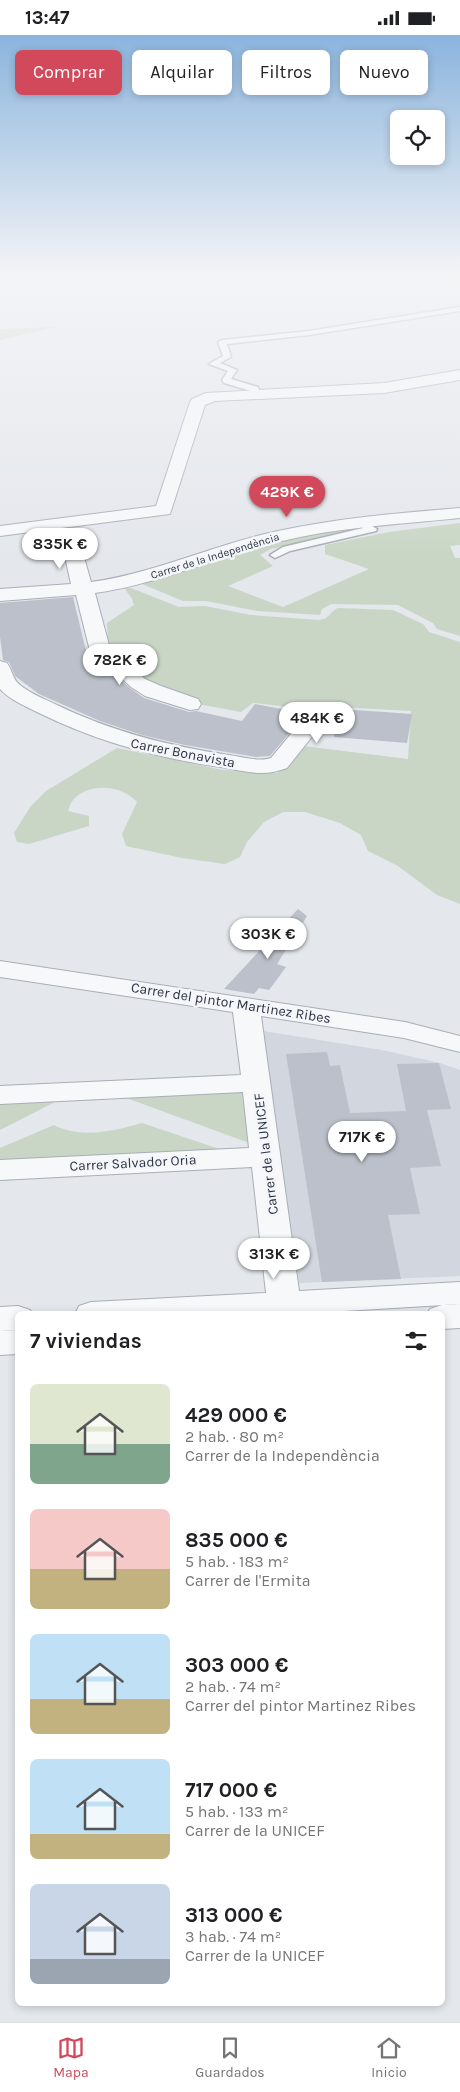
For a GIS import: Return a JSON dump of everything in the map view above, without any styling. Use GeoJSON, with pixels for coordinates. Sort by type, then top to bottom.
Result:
{"type":"FeatureCollection","features":[{"type":"Feature","properties":{"kind":"street"},"geometry":{"type":"LineString","coordinates":[[0,531],[164,509],[198,401],[212,396],[384,388],[460,375]]}},
{"type":"Feature","properties":{"kind":"street","name":"Carrer de la Independència"},"geometry":{"type":"LineString","coordinates":[[0,595],[126,583],[279,536],[360,522],[460,513]]}},
{"type":"Feature","properties":{"kind":"street"},"geometry":{"type":"LineString","coordinates":[[70,543],[99,647],[138,683],[160,694],[190,704]]}},
{"type":"Feature","properties":{"kind":"street","name":"Carrer Bonavista"},"geometry":{"type":"LineString","coordinates":[[0,667],[2,677],[7,685],[22,695],[94,731],[139,746],[180,755],[264,766],[279,763],[312,723]]}},
{"type":"Feature","properties":{"kind":"street","name":"Carrer del pintor Martinez Ribes"},"geometry":{"type":"LineString","coordinates":[[0,969],[405,1030],[460,1044]]}},
{"type":"Feature","properties":{"kind":"street","name":"Carrer de la UNICEF"},"geometry":{"type":"LineString","coordinates":[[246,1005],[284,1303]]}},
{"type":"Feature","properties":{"kind":"street"},"geometry":{"type":"LineString","coordinates":[[0,1095],[257,1083]]}},
{"type":"Feature","properties":{"kind":"street","name":"Carrer Salvador Oria"},"geometry":{"type":"LineString","coordinates":[[0,1170],[266,1157]]}},
{"type":"Feature","properties":{"kind":"street"},"geometry":{"type":"LineString","coordinates":[[144,1311],[460,1293]]}},
{"type":"Feature","properties":{"kind":"street"},"geometry":{"type":"LineString","coordinates":[[445,1317],[460,1316]]}},
{"type":"Feature","properties":{"kind":"street"},"geometry":{"type":"LineString","coordinates":[[0,1319],[15,1318]]}},
{"type":"Feature","properties":{"kind":"street"},"geometry":{"type":"LineString","coordinates":[[0,1343],[15,1342]]}},
{"type":"Feature","properties":{"kind":"lane"},"geometry":{"type":"LineString","coordinates":[[226,368],[233,370],[227,381],[255,389],[257,394]]}},
{"type":"Feature","properties":{"kind":"lane"},"geometry":{"type":"LineString","coordinates":[[275,555],[287,549],[372,529],[360,522]]}},
{"type":"Feature","properties":{"kind":"shaded area"},"geometry":{"type":"Polygon","coordinates":[[[263,1031],[382,1050],[440,1063],[460,1070],[460,1276],[299,1283],[263,1031]]]}},
{"type":"Feature","properties":{"kind":"green space"},"geometry":{"type":"Polygon","coordinates":[[[460,523],[460,545],[450,546],[455,558],[460,558],[460,636],[437,629],[433,623],[398,605],[331,604],[322,609],[320,615],[257,611],[206,601],[183,601],[142,584],[288,538],[351,527],[358,528],[359,531],[271,549],[260,555],[273,566],[228,586],[283,607],[369,569],[325,554],[325,545],[389,532],[460,523]]]}},
{"type":"Feature","properties":{"kind":"green space"},"geometry":{"type":"Polygon","coordinates":[[[124,588],[131,588],[179,607],[205,606],[251,615],[319,620],[325,618],[338,608],[393,610],[423,624],[429,632],[460,642],[460,904],[437,895],[398,866],[368,851],[361,835],[340,823],[305,812],[283,812],[264,822],[247,842],[240,857],[225,864],[182,858],[126,846],[122,834],[137,802],[123,792],[114,789],[96,788],[80,794],[72,801],[68,811],[89,816],[89,826],[29,844],[17,842],[14,833],[31,806],[46,791],[117,748],[223,770],[278,773],[295,745],[408,759],[411,711],[338,707],[336,712],[253,703],[241,712],[198,704],[155,689],[119,661],[108,642],[107,623],[134,605],[124,588]]]}},
{"type":"Feature","properties":{"kind":"green space"},"geometry":{"type":"Polygon","coordinates":[[[244,1092],[252,1144],[118,1095],[244,1092]]]}},
{"type":"Feature","properties":{"kind":"green space"},"geometry":{"type":"Polygon","coordinates":[[[57,1101],[0,1130],[0,1104],[57,1101]]]}},
{"type":"Feature","properties":{"kind":"green space"},"geometry":{"type":"Polygon","coordinates":[[[142,1123],[231,1153],[0,1164],[0,1148],[54,1125],[75,1132],[86,1133],[109,1131],[142,1123]]]}},
{"type":"Feature","properties":{"kind":"building"},"geometry":{"type":"Polygon","coordinates":[[[73,597],[87,655],[144,698],[189,712],[196,711],[242,721],[255,704],[308,714],[303,717],[270,756],[256,757],[185,745],[142,735],[100,721],[39,694],[15,676],[9,662],[3,660],[0,637],[0,603],[73,597]]]}},
{"type":"Feature","properties":{"kind":"building"},"geometry":{"type":"Polygon","coordinates":[[[341,709],[412,714],[407,743],[334,737],[341,709]]]}},
{"type":"Feature","properties":{"kind":"building"},"geometry":{"type":"Polygon","coordinates":[[[298,909],[307,916],[277,964],[286,967],[269,990],[259,988],[254,994],[224,989],[298,909]]]}},
{"type":"Feature","properties":{"kind":"building"},"geometry":{"type":"Polygon","coordinates":[[[327,1052],[330,1066],[340,1065],[350,1113],[406,1111],[397,1064],[439,1063],[451,1109],[427,1110],[441,1166],[410,1168],[420,1214],[388,1215],[401,1279],[322,1282],[286,1054],[327,1052]]]}}]}
